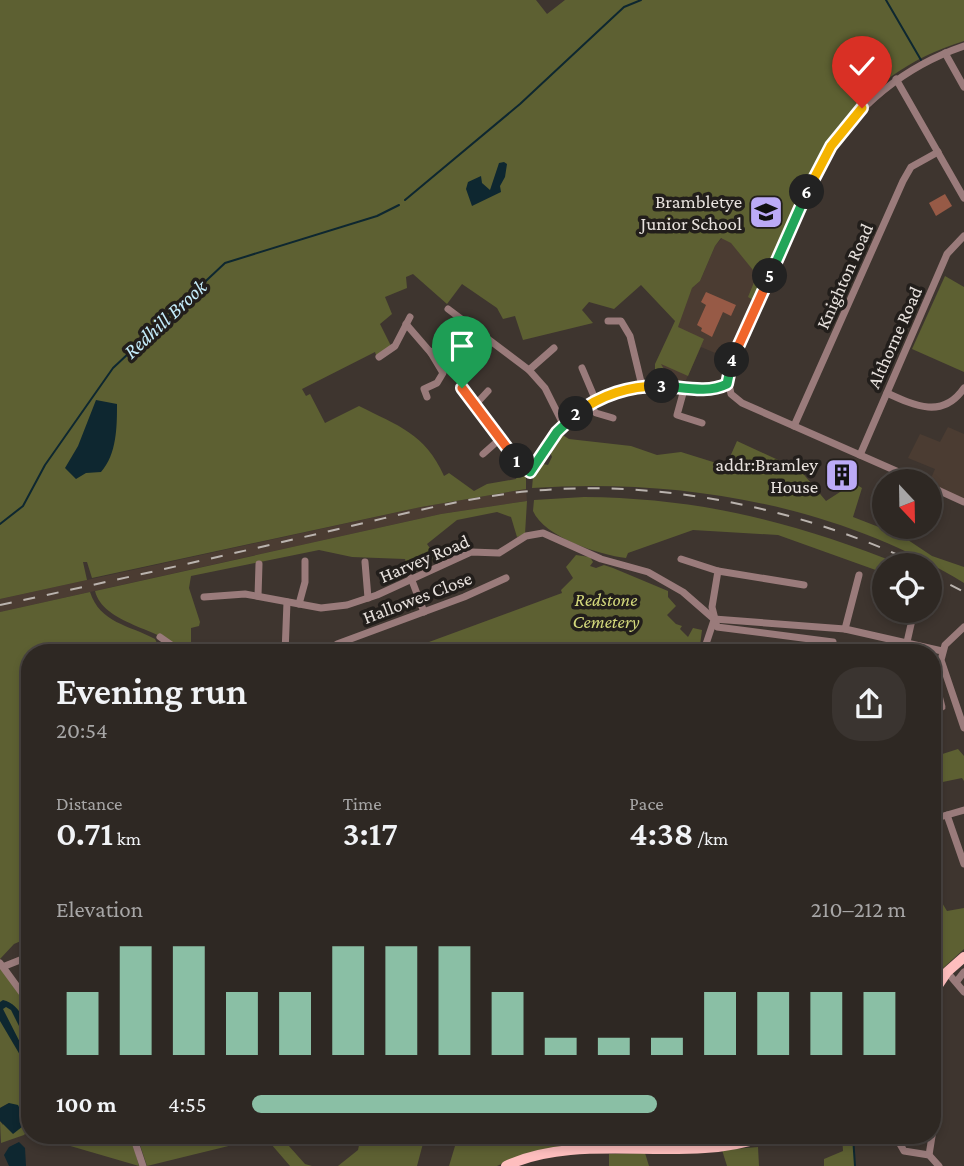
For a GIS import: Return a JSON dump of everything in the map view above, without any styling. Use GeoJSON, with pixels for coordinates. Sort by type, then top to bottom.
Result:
{"type":"FeatureCollection","features":[{"type":"Feature","properties":{"kind":"main road"},"geometry":{"type":"LineString","coordinates":[[941,981],[964,957]]}},
{"type":"Feature","properties":{"kind":"main road"},"geometry":{"type":"LineString","coordinates":[[506,1166],[537,1155],[719,1144]]}},
{"type":"Feature","properties":{"kind":"street"},"geometry":{"type":"LineString","coordinates":[[892,469],[742,403],[731,394],[727,384],[730,366],[821,161],[854,117],[897,79],[927,61],[964,46]]}},
{"type":"Feature","properties":{"kind":"street"},"geometry":{"type":"LineString","coordinates":[[945,53],[964,88]]}},
{"type":"Feature","properties":{"kind":"street"},"geometry":{"type":"LineString","coordinates":[[897,79],[964,198]]}},
{"type":"Feature","properties":{"kind":"street","name":"Knighton Road"},"geometry":{"type":"LineString","coordinates":[[794,426],[903,181],[911,167],[938,152]]}},
{"type":"Feature","properties":{"kind":"street","name":"Althorne Road"},"geometry":{"type":"LineString","coordinates":[[860,455],[947,254],[964,236]]}},
{"type":"Feature","properties":{"kind":"street"},"geometry":{"type":"LineString","coordinates":[[448,309],[529,370],[545,387],[563,425]]}},
{"type":"Feature","properties":{"kind":"street"},"geometry":{"type":"LineString","coordinates":[[379,357],[392,350],[408,321],[443,373],[437,383],[425,393],[414,394]]}},
{"type":"Feature","properties":{"kind":"street"},"geometry":{"type":"LineString","coordinates":[[608,321],[621,321],[631,336],[642,386]]}},
{"type":"Feature","properties":{"kind":"street"},"geometry":{"type":"LineString","coordinates":[[431,353],[466,324]]}},
{"type":"Feature","properties":{"kind":"street"},"geometry":{"type":"LineString","coordinates":[[529,370],[554,348]]}},
{"type":"Feature","properties":{"kind":"street"},"geometry":{"type":"LineString","coordinates":[[582,368],[596,413],[613,418]]}},
{"type":"Feature","properties":{"kind":"street"},"geometry":{"type":"LineString","coordinates":[[463,382],[462,388],[476,404],[510,456],[530,472],[563,425],[592,403],[642,386],[685,386],[710,390],[727,384]]}},
{"type":"Feature","properties":{"kind":"street"},"geometry":{"type":"LineString","coordinates":[[685,386],[677,415],[702,422]]}},
{"type":"Feature","properties":{"kind":"street"},"geometry":{"type":"LineString","coordinates":[[887,393],[919,408],[930,408],[944,406],[964,388]]}},
{"type":"Feature","properties":{"kind":"street"},"geometry":{"type":"LineString","coordinates":[[476,404],[488,391]]}},
{"type":"Feature","properties":{"kind":"street"},"geometry":{"type":"LineString","coordinates":[[483,454],[500,439]]}},
{"type":"Feature","properties":{"kind":"street"},"geometry":{"type":"LineString","coordinates":[[942,492],[964,502]]}},
{"type":"Feature","properties":{"kind":"street","name":"Harvey Road"},"geometry":{"type":"LineString","coordinates":[[204,597],[258,596],[321,608],[368,598],[478,550],[499,553],[526,536],[537,533],[556,536],[601,559],[648,572],[683,592],[714,619]]}},
{"type":"Feature","properties":{"kind":"street"},"geometry":{"type":"LineString","coordinates":[[681,559],[718,571],[804,585]]}},
{"type":"Feature","properties":{"kind":"street"},"geometry":{"type":"LineString","coordinates":[[299,604],[305,561]]}},
{"type":"Feature","properties":{"kind":"street"},"geometry":{"type":"LineString","coordinates":[[365,562],[368,598]]}},
{"type":"Feature","properties":{"kind":"street"},"geometry":{"type":"LineString","coordinates":[[258,596],[259,564]]}},
{"type":"Feature","properties":{"kind":"street"},"geometry":{"type":"LineString","coordinates":[[718,571],[712,607],[717,627],[833,642]]}},
{"type":"Feature","properties":{"kind":"street"},"geometry":{"type":"LineString","coordinates":[[845,629],[859,575]]}},
{"type":"Feature","properties":{"kind":"street"},"geometry":{"type":"LineString","coordinates":[[411,578],[424,612]]}},
{"type":"Feature","properties":{"kind":"street","name":"Hallowes Close"},"geometry":{"type":"LineString","coordinates":[[337,644],[506,578]]}},
{"type":"Feature","properties":{"kind":"street"},"geometry":{"type":"LineString","coordinates":[[285,644],[287,602]]}},
{"type":"Feature","properties":{"kind":"street"},"geometry":{"type":"LineString","coordinates":[[714,619],[845,629],[911,644]]}},
{"type":"Feature","properties":{"kind":"street"},"geometry":{"type":"LineString","coordinates":[[706,644],[714,619]]}},
{"type":"Feature","properties":{"kind":"street"},"geometry":{"type":"LineString","coordinates":[[907,642],[911,623]]}},
{"type":"Feature","properties":{"kind":"street"},"geometry":{"type":"LineString","coordinates":[[964,627],[942,652],[944,668],[964,728]]}},
{"type":"Feature","properties":{"kind":"street"},"geometry":{"type":"LineString","coordinates":[[160,637],[170,644]]}},
{"type":"Feature","properties":{"kind":"street"},"geometry":{"type":"LineString","coordinates":[[941,817],[964,810]]}},
{"type":"Feature","properties":{"kind":"street"},"geometry":{"type":"LineString","coordinates":[[947,815],[964,864]]}},
{"type":"Feature","properties":{"kind":"street"},"geometry":{"type":"LineString","coordinates":[[21,959],[3,965],[21,991]]}},
{"type":"Feature","properties":{"kind":"street"},"geometry":{"type":"LineString","coordinates":[[947,972],[964,992]]}},
{"type":"Feature","properties":{"kind":"street"},"geometry":{"type":"LineString","coordinates":[[957,981],[964,972]]}},
{"type":"Feature","properties":{"kind":"street"},"geometry":{"type":"LineString","coordinates":[[136,1144],[143,1166]]}},
{"type":"Feature","properties":{"kind":"street"},"geometry":{"type":"LineString","coordinates":[[900,1144],[904,1151],[929,1155],[939,1166]]}},
{"type":"Feature","properties":{"kind":"street"},"geometry":{"type":"LineString","coordinates":[[929,1155],[931,1144]]}},
{"type":"Feature","properties":{"kind":"shaded area","name":"Brambletye Junior School"},"geometry":{"type":"Polygon","coordinates":[[[893,76],[867,95],[847,116],[818,157],[727,358],[701,347],[686,380],[675,380],[666,374],[660,365],[692,288],[700,281],[715,246],[729,230],[760,164],[893,76]]]}},
{"type":"Feature","properties":{"kind":"shaded area"},"geometry":{"type":"Polygon","coordinates":[[[948,427],[964,434],[964,500],[942,489],[942,469],[935,469],[908,458],[920,434],[940,442],[948,427]]]}},
{"type":"Feature","properties":{"kind":"shaded area"},"geometry":{"type":"Polygon","coordinates":[[[526,489],[527,501],[441,514],[0,612],[0,599],[421,507],[526,489]]]}},
{"type":"Feature","properties":{"kind":"green space"},"geometry":{"type":"Polygon","coordinates":[[[0,0],[536,0],[547,14],[565,0],[964,0],[964,41],[919,59],[883,83],[853,111],[828,144],[808,180],[753,300],[748,297],[757,275],[731,243],[721,238],[700,281],[692,288],[678,327],[704,339],[688,376],[661,364],[666,373],[675,380],[658,381],[655,377],[655,364],[675,321],[641,285],[614,309],[589,302],[582,310],[593,323],[523,340],[515,316],[503,319],[497,308],[462,284],[447,304],[413,274],[406,277],[407,288],[385,297],[392,314],[380,324],[391,346],[302,389],[306,396],[310,394],[325,423],[359,406],[409,432],[428,450],[444,476],[449,473],[474,491],[487,484],[516,479],[520,470],[526,471],[526,489],[421,507],[92,578],[87,562],[83,562],[87,580],[0,599],[0,0]]]}},
{"type":"Feature","properties":{"kind":"green space"},"geometry":{"type":"Polygon","coordinates":[[[945,276],[964,287],[964,372],[912,349],[945,276]]]}},
{"type":"Feature","properties":{"kind":"green space"},"geometry":{"type":"Polygon","coordinates":[[[561,434],[569,439],[631,446],[657,455],[681,452],[726,466],[737,441],[800,470],[826,501],[854,483],[862,488],[853,517],[872,524],[872,537],[810,516],[756,502],[700,493],[588,486],[532,488],[533,477],[543,464],[548,465],[552,457],[550,452],[561,434]]]}},
{"type":"Feature","properties":{"kind":"green space"},"geometry":{"type":"Polygon","coordinates":[[[627,498],[746,515],[823,536],[872,554],[872,569],[778,535],[693,530],[628,553],[626,558],[588,549],[560,537],[539,520],[533,511],[534,500],[627,498]]]}},
{"type":"Feature","properties":{"kind":"green space"},"geometry":{"type":"Polygon","coordinates":[[[527,501],[525,534],[517,537],[511,517],[497,512],[457,520],[427,544],[434,554],[432,562],[409,572],[405,559],[352,557],[319,550],[191,576],[189,588],[200,622],[199,626],[191,628],[191,644],[175,644],[120,618],[100,602],[95,591],[441,514],[527,501]]]}},
{"type":"Feature","properties":{"kind":"green space"},"geometry":{"type":"Polygon","coordinates":[[[877,539],[906,539],[928,553],[908,553],[877,539]]]}},
{"type":"Feature","properties":{"kind":"green space","name":"Redstone Cemetery"},"geometry":{"type":"Polygon","coordinates":[[[576,555],[590,557],[593,562],[590,566],[596,568],[604,565],[668,591],[668,597],[676,606],[667,615],[682,626],[680,629],[688,637],[693,628],[702,630],[700,644],[423,644],[562,593],[561,590],[573,578],[566,567],[576,555]]]}},
{"type":"Feature","properties":{"kind":"green space"},"geometry":{"type":"Polygon","coordinates":[[[942,559],[964,567],[964,583],[942,571],[942,559]]]}},
{"type":"Feature","properties":{"kind":"green space"},"geometry":{"type":"Polygon","coordinates":[[[90,592],[108,617],[155,639],[158,644],[21,644],[21,941],[14,944],[0,959],[0,612],[90,592]]]}},
{"type":"Feature","properties":{"kind":"green space"},"geometry":{"type":"Polygon","coordinates":[[[958,749],[964,756],[964,781],[962,778],[941,782],[941,754],[958,749]]]}},
{"type":"Feature","properties":{"kind":"green space"},"geometry":{"type":"Polygon","coordinates":[[[941,901],[947,911],[964,908],[964,949],[941,970],[941,901]]]}},
{"type":"Feature","properties":{"kind":"green space"},"geometry":{"type":"Polygon","coordinates":[[[0,966],[21,996],[21,1136],[1,1143],[0,1121],[3,1125],[9,1103],[0,1108],[0,966]]]}},
{"type":"Feature","properties":{"kind":"green space"},"geometry":{"type":"Polygon","coordinates":[[[63,1144],[133,1144],[139,1166],[63,1144]]]}},
{"type":"Feature","properties":{"kind":"green space"},"geometry":{"type":"Polygon","coordinates":[[[140,1144],[237,1144],[147,1166],[140,1144]]]}},
{"type":"Feature","properties":{"kind":"green space"},"geometry":{"type":"Polygon","coordinates":[[[271,1144],[287,1144],[305,1164],[312,1166],[290,1166],[271,1144]]]}},
{"type":"Feature","properties":{"kind":"green space"},"geometry":{"type":"Polygon","coordinates":[[[359,1144],[423,1144],[417,1166],[338,1166],[358,1150],[359,1144]]]}},
{"type":"Feature","properties":{"kind":"green space"},"geometry":{"type":"Polygon","coordinates":[[[456,1144],[594,1144],[519,1156],[497,1166],[449,1166],[456,1144]]]}},
{"type":"Feature","properties":{"kind":"green space"},"geometry":{"type":"Polygon","coordinates":[[[843,1144],[854,1144],[855,1166],[824,1166],[824,1159],[843,1151],[843,1144]]]}},
{"type":"Feature","properties":{"kind":"green space"},"geometry":{"type":"Polygon","coordinates":[[[758,1147],[759,1166],[727,1166],[722,1150],[758,1147]]]}},
{"type":"Feature","properties":{"kind":"green space"},"geometry":{"type":"Polygon","coordinates":[[[645,1153],[649,1166],[609,1166],[609,1154],[645,1153]]]}},
{"type":"Feature","properties":{"kind":"water"},"geometry":{"type":"Polygon","coordinates":[[[499,163],[507,164],[500,186],[501,192],[472,206],[466,189],[468,182],[481,176],[482,183],[490,190],[499,163]]]}},
{"type":"Feature","properties":{"kind":"water"},"geometry":{"type":"Polygon","coordinates":[[[96,400],[117,404],[113,448],[101,472],[86,473],[76,479],[65,468],[78,446],[96,400]]]}},
{"type":"Feature","properties":{"kind":"water"},"geometry":{"type":"Polygon","coordinates":[[[0,1002],[10,1002],[21,1014],[21,1030],[11,1010],[6,1007],[3,1009],[21,1044],[21,1057],[0,1021],[0,1002]]]}},
{"type":"Feature","properties":{"kind":"water"},"geometry":{"type":"Polygon","coordinates":[[[9,1103],[18,1105],[21,1111],[21,1128],[13,1134],[0,1121],[0,1108],[9,1103]]]}},
{"type":"Feature","properties":{"kind":"water"},"geometry":{"type":"Polygon","coordinates":[[[19,1142],[25,1148],[26,1166],[9,1166],[4,1155],[9,1147],[19,1142]]]}},
{"type":"Feature","properties":{"kind":"building"},"geometry":{"type":"Polygon","coordinates":[[[945,194],[952,206],[936,216],[929,203],[945,194]]]}},
{"type":"Feature","properties":{"kind":"building","name":"Brambletye Junior School"},"geometry":{"type":"Polygon","coordinates":[[[706,292],[736,305],[731,316],[723,312],[712,337],[701,331],[702,328],[697,325],[706,305],[701,302],[706,292]]]}},
{"type":"Feature","properties":{"kind":"building","name":"addr:Bramley House"},"geometry":{"type":"Polygon","coordinates":[[[855,466],[857,481],[828,484],[826,470],[855,466]]]}},
{"type":"Feature","properties":{"kind":"waterway","name":"Redhill Brook"},"geometry":{"type":"LineString","coordinates":[[405,200],[520,104],[624,7],[641,0]]}},
{"type":"Feature","properties":{"kind":"waterway","name":"Redhill Brook"},"geometry":{"type":"LineString","coordinates":[[886,0],[921,60]]}},
{"type":"Feature","properties":{"kind":"waterway","name":"Redhill Brook"},"geometry":{"type":"LineString","coordinates":[[0,524],[23,506],[45,465],[113,368],[225,263],[377,216],[399,205]]}},
{"type":"Feature","properties":{"kind":"waterway"},"geometry":{"type":"LineString","coordinates":[[854,1144],[855,1166]]}},
{"type":"Feature","properties":{"kind":"railway"},"geometry":{"type":"LineString","coordinates":[[0,605],[430,508],[512,493],[564,489],[616,489],[721,500],[824,526],[893,553]]}},
{"type":"Feature","properties":{"kind":"railway"},"geometry":{"type":"LineString","coordinates":[[942,581],[964,592]]}},
{"type":"Feature","properties":{"kind":"place","name":"Brambletye Junior School"},"geometry":{"type":"Point","coordinates":[766,212]}},
{"type":"Feature","properties":{"kind":"place","name":"addr:Bramley House"},"geometry":{"type":"Point","coordinates":[842,475]}},
{"type":"Feature","properties":{"kind":"route"},"geometry":{"type":"LineString","coordinates":[[462,388],[476,404],[510,456],[530,472],[563,425],[596,401],[642,386],[685,386],[710,390],[727,384],[730,366],[821,161],[862,108]]}}]}
